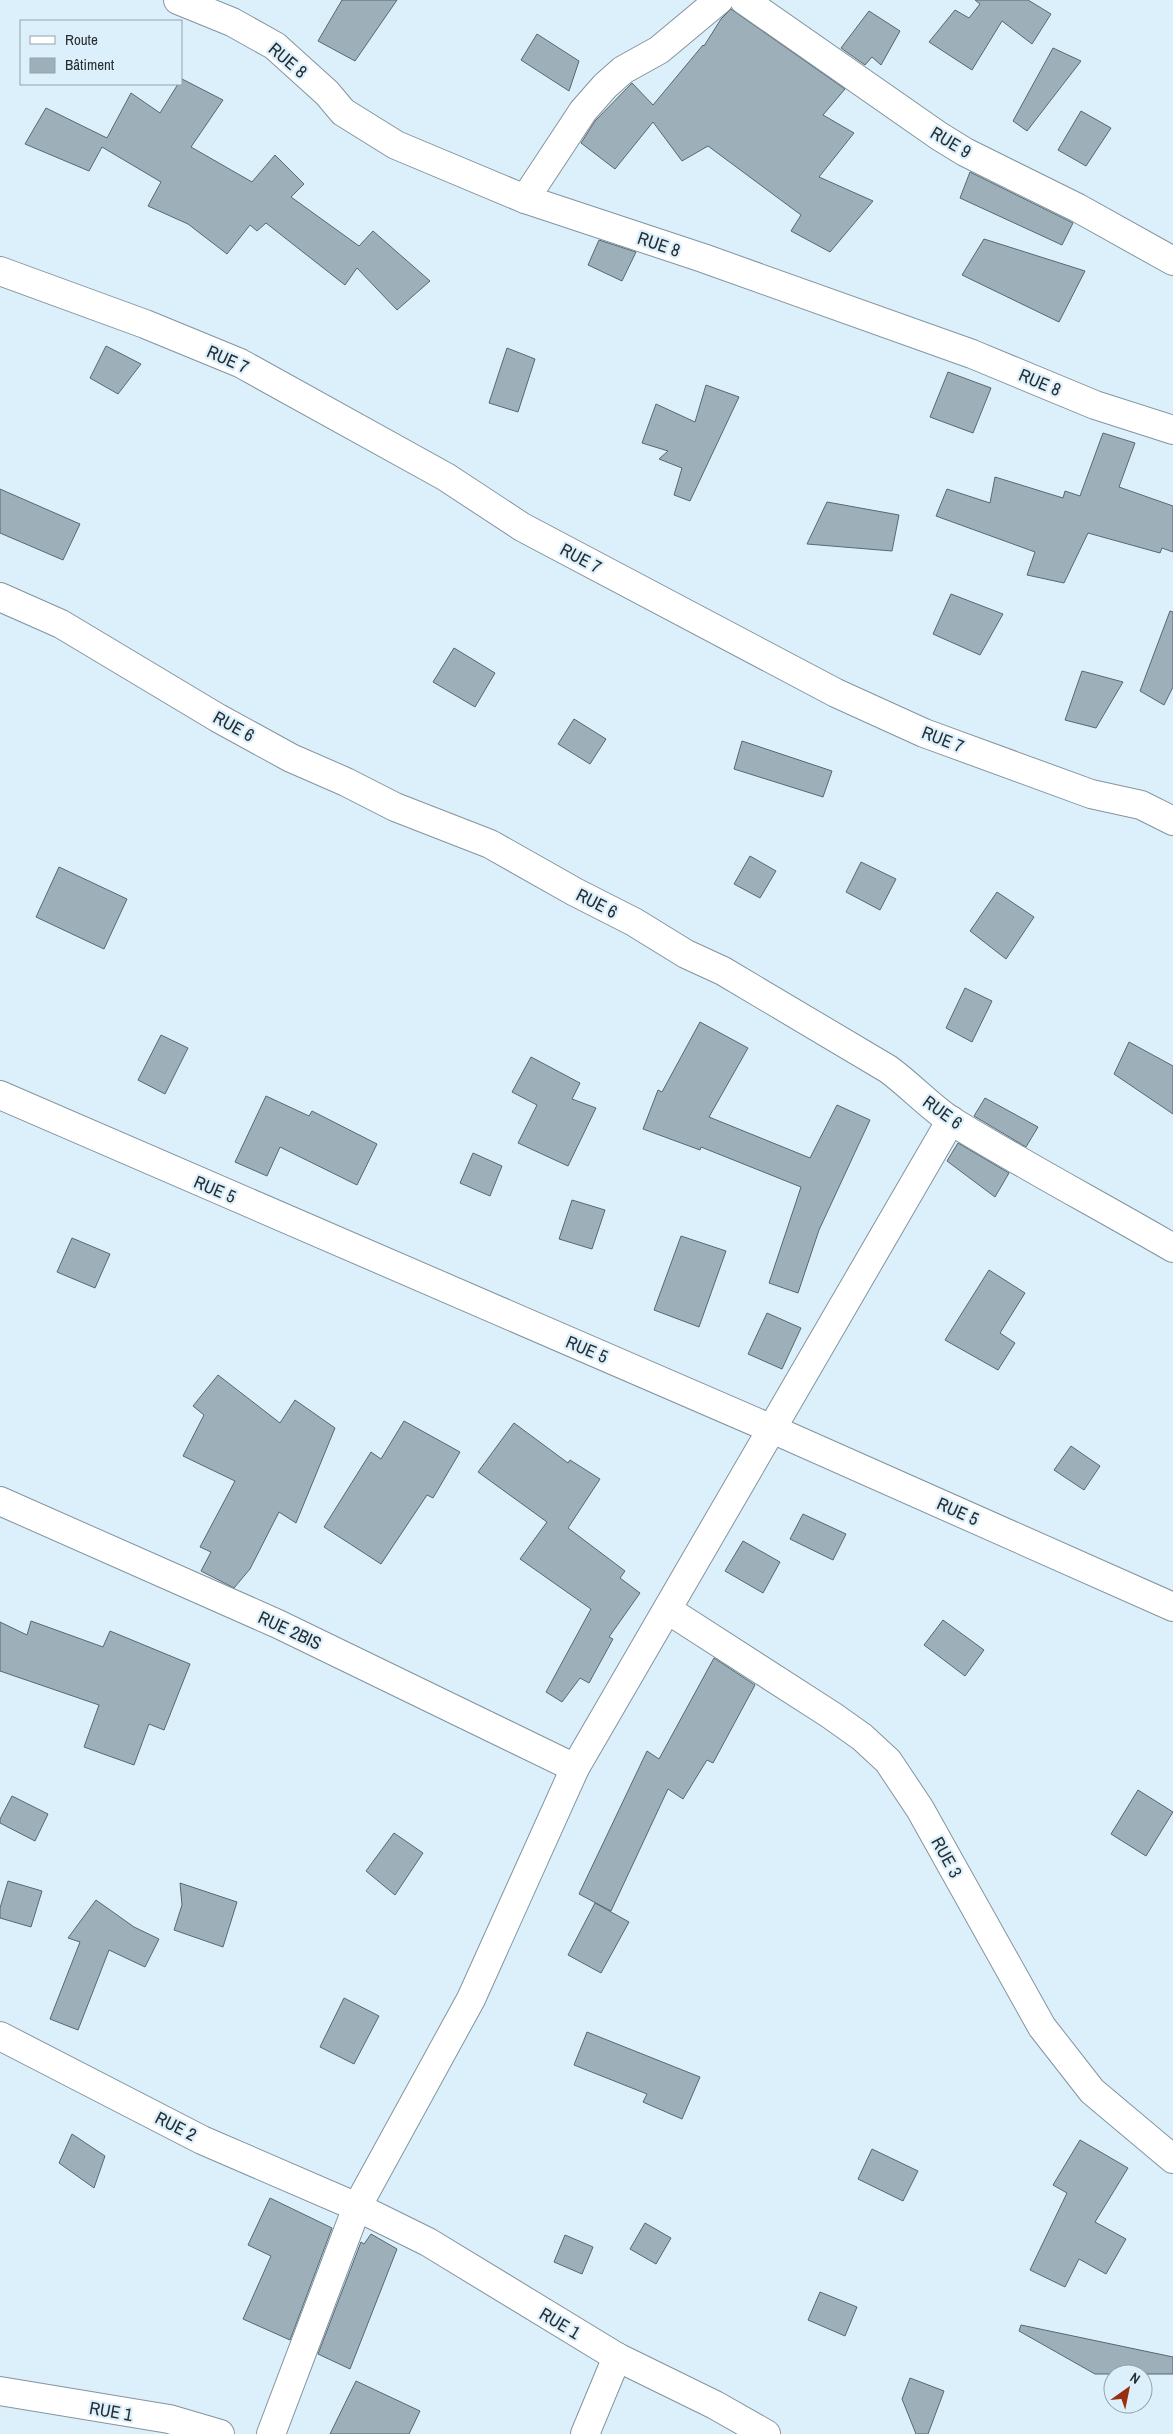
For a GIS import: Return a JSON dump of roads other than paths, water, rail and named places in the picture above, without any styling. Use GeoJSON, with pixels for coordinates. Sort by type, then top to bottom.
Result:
{"type":"FeatureCollection","features":[{"type":"Feature","properties":{"kind":"street","name":"RUE 8"},"geometry":{"type":"LineString","coordinates":[[178,0],[232,22],[275,46],[327,93],[344,112],[396,145],[525,198],[972,354],[1095,405],[1173,430]]}},
{"type":"Feature","properties":{"kind":"street"},"geometry":{"type":"LineString","coordinates":[[525,198],[583,111],[604,86],[623,70],[660,50],[719,0]]}},
{"type":"Feature","properties":{"kind":"street","name":"RUE 9"},"geometry":{"type":"LineString","coordinates":[[744,0],[939,136],[965,152],[1078,208],[1173,261]]}},
{"type":"Feature","properties":{"kind":"street","name":"RUE 7"},"geometry":{"type":"LineString","coordinates":[[0,271],[145,324],[240,363],[446,477],[522,528],[836,693],[924,733],[1091,794],[1141,805],[1173,821]]}},
{"type":"Feature","properties":{"kind":"street","name":"RUE 6"},"geometry":{"type":"LineString","coordinates":[[0,596],[61,624],[218,718],[291,758],[346,782],[395,807],[490,844],[575,892],[642,926],[686,954],[723,971],[888,1069],[951,1120],[1173,1248]]}},
{"type":"Feature","properties":{"kind":"street","name":"RUE 5"},"geometry":{"type":"LineString","coordinates":[[0,1095],[772,1429],[1173,1606]]}},
{"type":"Feature","properties":{"kind":"street"},"geometry":{"type":"LineString","coordinates":[[271,2434],[357,2207],[471,1999],[575,1768],[951,1120]]}},
{"type":"Feature","properties":{"kind":"street","name":"RUE 2BIS"},"geometry":{"type":"LineString","coordinates":[[0,1500],[278,1624],[575,1768]]}},
{"type":"Feature","properties":{"kind":"street","name":"RUE 3"},"geometry":{"type":"LineString","coordinates":[[668,1610],[831,1715],[862,1737],[888,1761],[920,1809],[1042,2027],[1092,2091],[1173,2158]]}},
{"type":"Feature","properties":{"kind":"street","name":"RUE 2"},"geometry":{"type":"LineString","coordinates":[[0,2036],[202,2140],[357,2207]]}},
{"type":"Feature","properties":{"kind":"street","name":"RUE 1"},"geometry":{"type":"LineString","coordinates":[[357,2207],[428,2242],[617,2357],[716,2405],[766,2434]]}},
{"type":"Feature","properties":{"kind":"street"},"geometry":{"type":"LineString","coordinates":[[585,2434],[617,2357]]}},
{"type":"Feature","properties":{"kind":"street","name":"RUE 1"},"geometry":{"type":"LineString","coordinates":[[0,2392],[169,2419],[220,2434]]}}]}
